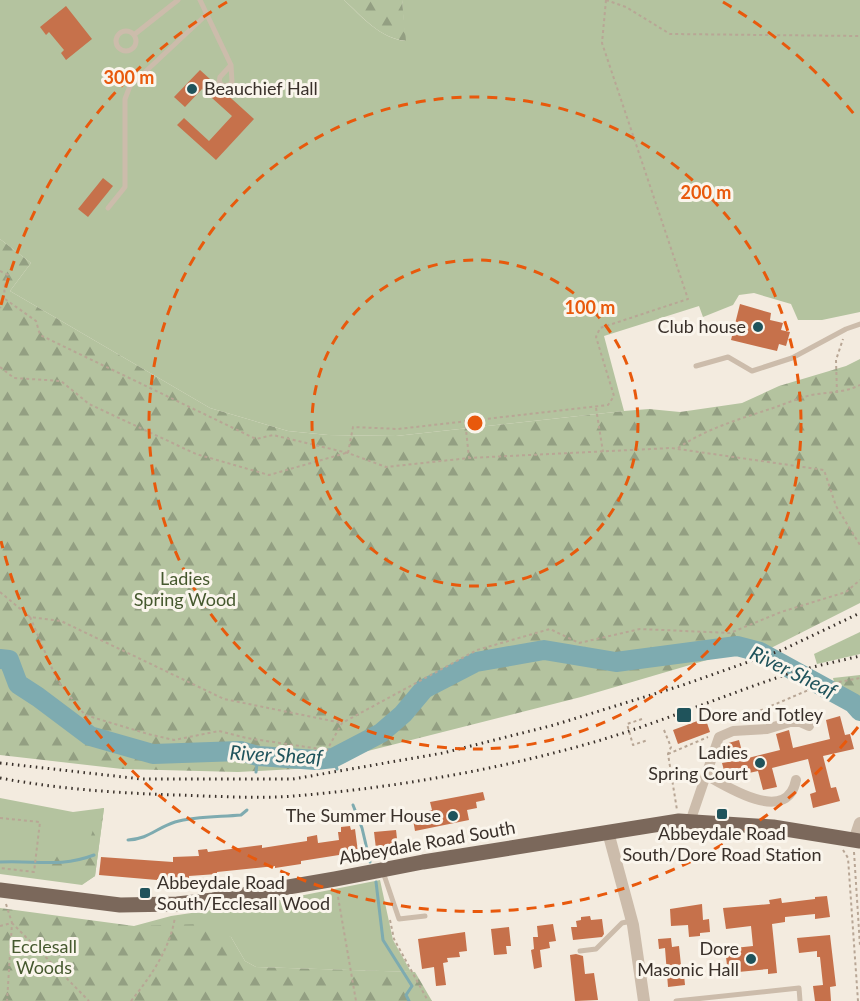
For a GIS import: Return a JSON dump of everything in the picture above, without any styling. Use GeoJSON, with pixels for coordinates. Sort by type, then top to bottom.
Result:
{"type":"FeatureCollection","features":[{"type":"Feature","properties":{"kind":"main road","name":"Abbeydale Road South"},"geometry":{"type":"LineString","coordinates":[[1,890],[120,905],[177,904],[213,900],[608,832],[685,821],[773,827],[857,841]]}},
{"type":"Feature","properties":{"kind":"street"},"geometry":{"type":"LineString","coordinates":[[685,821],[706,775],[719,737],[733,731],[767,729],[790,722],[800,722],[809,726]]}},
{"type":"Feature","properties":{"kind":"street"},"geometry":{"type":"LineString","coordinates":[[706,775],[743,796],[772,801],[784,800],[790,795],[796,780]]}},
{"type":"Feature","properties":{"kind":"street"},"geometry":{"type":"LineString","coordinates":[[857,841],[860,824]]}},
{"type":"Feature","properties":{"kind":"street"},"geometry":{"type":"LineString","coordinates":[[608,832],[632,921],[644,1001]]}},
{"type":"Feature","properties":{"kind":"lane"},"geometry":{"type":"LineString","coordinates":[[135,34],[178,0]]}},
{"type":"Feature","properties":{"kind":"lane"},"geometry":{"type":"LineString","coordinates":[[200,0],[231,65]]}},
{"type":"Feature","properties":{"kind":"lane"},"geometry":{"type":"LineString","coordinates":[[108,208],[125,187],[125,99],[130,86],[206,15]]}},
{"type":"Feature","properties":{"kind":"lane"},"geometry":{"type":"LineString","coordinates":[[696,366],[728,357],[752,371],[792,357],[860,324]]}},
{"type":"Feature","properties":{"kind":"lane"},"geometry":{"type":"LineString","coordinates":[[382,870],[399,919],[425,916]]}},
{"type":"Feature","properties":{"kind":"lane"},"geometry":{"type":"LineString","coordinates":[[580,951],[596,949],[622,923],[632,921]]}},
{"type":"Feature","properties":{"kind":"lane"},"geometry":{"type":"LineString","coordinates":[[676,1001],[799,988],[800,1001]]}},
{"type":"Feature","properties":{"kind":"path"},"geometry":{"type":"LineString","coordinates":[[348,453],[353,427],[398,429],[608,405],[614,396],[597,337],[600,328],[688,299],[602,43],[606,0],[626,7],[670,34],[860,36]]}},
{"type":"Feature","properties":{"kind":"path"},"geometry":{"type":"LineString","coordinates":[[0,271],[8,275],[3,286],[5,299],[0,308]]}},
{"type":"Feature","properties":{"kind":"path"},"geometry":{"type":"LineString","coordinates":[[5,299],[36,321],[40,334],[256,439],[273,435],[348,453],[386,467],[469,458],[678,448],[824,470],[836,506],[860,545]]}},
{"type":"Feature","properties":{"kind":"path"},"geometry":{"type":"LineString","coordinates":[[837,393],[836,360],[846,329]]}},
{"type":"Feature","properties":{"kind":"path"},"geometry":{"type":"LineString","coordinates":[[0,367],[14,378],[61,381],[89,404],[196,454],[269,475],[348,453]]}},
{"type":"Feature","properties":{"kind":"path"},"geometry":{"type":"LineString","coordinates":[[678,448],[693,438],[810,395],[837,393],[860,385]]}},
{"type":"Feature","properties":{"kind":"path"},"geometry":{"type":"LineString","coordinates":[[596,406],[603,452]]}},
{"type":"Feature","properties":{"kind":"path"},"geometry":{"type":"LineString","coordinates":[[465,420],[469,458]]}},
{"type":"Feature","properties":{"kind":"path"},"geometry":{"type":"LineString","coordinates":[[0,592],[30,617],[57,680],[85,715],[174,740],[219,731],[246,738],[327,750],[342,723],[477,650],[550,629],[579,643],[640,629],[730,633],[781,612],[846,592],[860,580]]}},
{"type":"Feature","properties":{"kind":"path"},"geometry":{"type":"LineString","coordinates":[[30,617],[61,621],[224,699],[342,723]]}},
{"type":"Feature","properties":{"kind":"path"},"geometry":{"type":"LineString","coordinates":[[734,721],[818,686],[860,678]]}},
{"type":"Feature","properties":{"kind":"path"},"geometry":{"type":"LineString","coordinates":[[642,719],[627,724],[633,745],[648,740]]}},
{"type":"Feature","properties":{"kind":"path"},"geometry":{"type":"LineString","coordinates":[[664,730],[671,747],[668,754],[685,821]]}},
{"type":"Feature","properties":{"kind":"path"},"geometry":{"type":"LineString","coordinates":[[668,754],[708,737],[714,730]]}},
{"type":"Feature","properties":{"kind":"path"},"geometry":{"type":"LineString","coordinates":[[0,818],[40,822],[34,872],[0,868]]}},
{"type":"Feature","properties":{"kind":"path"},"geometry":{"type":"LineString","coordinates":[[834,838],[848,858],[858,1001]]}},
{"type":"Feature","properties":{"kind":"path"},"geometry":{"type":"LineString","coordinates":[[857,841],[860,946]]}},
{"type":"Feature","properties":{"kind":"path"},"geometry":{"type":"LineString","coordinates":[[335,879],[356,1001]]}},
{"type":"Feature","properties":{"kind":"path"},"geometry":{"type":"LineString","coordinates":[[1,890],[12,923],[7,1001]]}},
{"type":"Feature","properties":{"kind":"path"},"geometry":{"type":"LineString","coordinates":[[131,1001],[151,975],[173,932],[177,904]]}},
{"type":"Feature","properties":{"kind":"path"},"geometry":{"type":"LineString","coordinates":[[390,919],[394,939],[428,1001]]}},
{"type":"Feature","properties":{"kind":"path"},"geometry":{"type":"LineString","coordinates":[[0,926],[12,923]]}},
{"type":"Feature","properties":{"kind":"path"},"geometry":{"type":"LineString","coordinates":[[12,923],[89,1001]]}},
{"type":"Feature","properties":{"kind":"green space","name":"Beauchief Hall"},"geometry":{"type":"Polygon","coordinates":[[[0,0],[344,0],[379,31],[405,41],[402,0],[860,0],[860,312],[822,320],[798,320],[791,304],[754,293],[739,295],[733,305],[703,317],[699,306],[604,336],[624,411],[396,436],[328,435],[288,431],[210,408],[10,291],[31,263],[0,239],[0,0]]]}},
{"type":"Feature","properties":{"kind":"green space"},"geometry":{"type":"Polygon","coordinates":[[[344,0],[402,0],[406,41],[380,31],[344,0]]]}},
{"type":"Feature","properties":{"kind":"green space","name":"Ladies Spring Wood"},"geometry":{"type":"Polygon","coordinates":[[[0,239],[31,263],[10,291],[210,408],[288,431],[328,435],[396,436],[624,411],[649,409],[680,412],[742,403],[779,386],[846,366],[860,359],[860,603],[769,649],[724,655],[581,697],[356,754],[335,764],[238,772],[122,769],[0,755],[0,239]]]}},
{"type":"Feature","properties":{"kind":"green space"},"geometry":{"type":"Polygon","coordinates":[[[860,632],[860,654],[817,664],[814,654],[860,632]]]}},
{"type":"Feature","properties":{"kind":"green space"},"geometry":{"type":"Polygon","coordinates":[[[860,675],[860,711],[853,703],[837,694],[833,678],[860,675]]]}},
{"type":"Feature","properties":{"kind":"green space"},"geometry":{"type":"Polygon","coordinates":[[[0,798],[73,812],[104,808],[95,876],[82,885],[0,874],[0,798]]]}},
{"type":"Feature","properties":{"kind":"green space"},"geometry":{"type":"Polygon","coordinates":[[[104,808],[95,876],[84,883],[81,880],[86,862],[50,867],[53,855],[64,857],[86,851],[100,809],[104,808]]]}},
{"type":"Feature","properties":{"kind":"green space"},"geometry":{"type":"Polygon","coordinates":[[[380,880],[393,940],[411,972],[256,967],[245,961],[231,937],[134,926],[171,916],[279,900],[380,880]]]}},
{"type":"Feature","properties":{"kind":"green space","name":"Ecclesall Woods"},"geometry":{"type":"Polygon","coordinates":[[[0,908],[134,926],[203,924],[231,937],[245,961],[256,967],[415,972],[432,1001],[0,1001],[0,908]]]}},
{"type":"Feature","properties":{"kind":"building"},"geometry":{"type":"Polygon","coordinates":[[[66,6],[92,39],[66,60],[61,53],[64,50],[49,32],[46,35],[40,27],[66,6]]]}},
{"type":"Feature","properties":{"kind":"building"},"geometry":{"type":"Polygon","coordinates":[[[200,70],[254,119],[216,160],[177,125],[184,118],[209,141],[232,116],[202,89],[185,107],[174,97],[200,70]]]}},
{"type":"Feature","properties":{"kind":"building"},"geometry":{"type":"Polygon","coordinates":[[[103,178],[113,186],[88,217],[78,209],[103,178]]]}},
{"type":"Feature","properties":{"kind":"building","name":"Club house"},"geometry":{"type":"Polygon","coordinates":[[[740,304],[771,313],[770,320],[783,323],[781,330],[790,332],[786,346],[779,344],[777,351],[731,340],[740,304]]]}},
{"type":"Feature","properties":{"kind":"building","name":"Ladies Spring Court"},"geometry":{"type":"Polygon","coordinates":[[[840,716],[845,735],[850,734],[854,749],[823,756],[831,788],[836,787],[840,801],[813,808],[810,794],[816,792],[808,759],[772,768],[777,787],[763,790],[758,771],[726,778],[722,763],[728,762],[725,744],[739,740],[744,759],[780,750],[776,734],[789,730],[793,748],[830,739],[826,720],[840,716]]]}},
{"type":"Feature","properties":{"kind":"building"},"geometry":{"type":"Polygon","coordinates":[[[700,720],[701,722],[706,720],[710,732],[678,744],[673,730],[700,720]]]}},
{"type":"Feature","properties":{"kind":"building"},"geometry":{"type":"Polygon","coordinates":[[[483,792],[485,800],[476,802],[477,808],[467,810],[469,820],[415,831],[412,814],[432,810],[430,802],[483,792]]]}},
{"type":"Feature","properties":{"kind":"building"},"geometry":{"type":"Polygon","coordinates":[[[350,826],[351,830],[355,829],[358,852],[301,861],[301,864],[157,880],[99,875],[101,857],[173,862],[173,857],[199,856],[198,850],[207,849],[208,852],[262,845],[262,848],[307,841],[307,837],[317,835],[318,843],[339,840],[338,832],[341,832],[341,827],[350,826]]]}},
{"type":"Feature","properties":{"kind":"building"},"geometry":{"type":"Polygon","coordinates":[[[396,830],[398,847],[376,849],[374,832],[396,830]]]}},
{"type":"Feature","properties":{"kind":"building"},"geometry":{"type":"Polygon","coordinates":[[[827,896],[830,917],[815,919],[815,914],[785,917],[785,922],[772,924],[777,973],[768,974],[768,969],[728,973],[725,949],[753,946],[751,926],[726,929],[723,908],[770,904],[769,900],[781,898],[782,903],[827,896]]]}},
{"type":"Feature","properties":{"kind":"building"},"geometry":{"type":"Polygon","coordinates":[[[702,904],[703,920],[709,919],[710,932],[689,937],[688,925],[671,926],[670,909],[702,904]]]}},
{"type":"Feature","properties":{"kind":"building"},"geometry":{"type":"Polygon","coordinates":[[[590,916],[591,920],[602,919],[604,934],[602,937],[573,940],[571,927],[577,927],[576,921],[581,920],[581,917],[590,916]]]}},
{"type":"Feature","properties":{"kind":"building"},"geometry":{"type":"Polygon","coordinates":[[[553,924],[556,941],[549,942],[550,948],[540,950],[542,967],[534,969],[531,950],[534,949],[533,937],[538,937],[537,926],[553,924]]]}},
{"type":"Feature","properties":{"kind":"building"},"geometry":{"type":"Polygon","coordinates":[[[509,927],[511,946],[506,946],[507,954],[494,955],[491,929],[509,927]]]}},
{"type":"Feature","properties":{"kind":"building"},"geometry":{"type":"Polygon","coordinates":[[[465,932],[467,951],[459,952],[460,957],[447,958],[448,962],[443,963],[446,985],[436,986],[434,967],[422,969],[418,939],[465,932]]]}},
{"type":"Feature","properties":{"kind":"building"},"geometry":{"type":"Polygon","coordinates":[[[830,935],[836,986],[830,987],[831,1001],[815,1001],[813,986],[823,985],[820,957],[817,957],[817,951],[799,953],[797,938],[830,935]]]}},
{"type":"Feature","properties":{"kind":"building"},"geometry":{"type":"Polygon","coordinates":[[[671,938],[672,947],[679,946],[685,985],[668,987],[665,948],[659,949],[658,939],[671,938]]]}},
{"type":"Feature","properties":{"kind":"building"},"geometry":{"type":"Polygon","coordinates":[[[570,955],[583,956],[585,974],[594,973],[598,1000],[575,1001],[570,955]]]}},
{"type":"Feature","properties":{"kind":"waterway","name":"River Sheaf"},"geometry":{"type":"LineString","coordinates":[[0,659],[9,660],[18,684],[90,736],[153,754],[240,751],[258,756],[316,760],[333,758],[381,733],[403,714],[424,689],[476,662],[544,650],[616,662],[737,646],[760,652],[853,703],[860,711]]}},
{"type":"Feature","properties":{"kind":"waterway"},"geometry":{"type":"LineString","coordinates":[[256,772],[258,756]]}},
{"type":"Feature","properties":{"kind":"waterway"},"geometry":{"type":"LineString","coordinates":[[333,758],[337,769]]}},
{"type":"Feature","properties":{"kind":"waterway"},"geometry":{"type":"LineString","coordinates":[[353,805],[362,828],[370,862]]}},
{"type":"Feature","properties":{"kind":"waterway"},"geometry":{"type":"LineString","coordinates":[[128,840],[142,838],[175,822],[241,815],[247,810]]}},
{"type":"Feature","properties":{"kind":"waterway"},"geometry":{"type":"LineString","coordinates":[[0,862],[59,862],[94,855]]}},
{"type":"Feature","properties":{"kind":"waterway"},"geometry":{"type":"LineString","coordinates":[[376,882],[383,940],[412,986],[406,995],[409,1001]]}},
{"type":"Feature","properties":{"kind":"railway"},"geometry":{"type":"LineString","coordinates":[[0,763],[141,779],[293,779],[443,753],[554,725],[683,685],[782,650],[860,613]]}},
{"type":"Feature","properties":{"kind":"railway"},"geometry":{"type":"LineString","coordinates":[[0,778],[110,792],[250,797],[294,796],[402,784],[509,764],[580,746],[632,730],[785,675],[860,656]]}},
{"type":"Feature","properties":{"kind":"place","name":"Beauchief Hall"},"geometry":{"type":"Point","coordinates":[192,89]}},
{"type":"Feature","properties":{"kind":"place","name":"Club house"},"geometry":{"type":"Point","coordinates":[758,327]}},
{"type":"Feature","properties":{"kind":"place","name":"Dore and Totley"},"geometry":{"type":"Point","coordinates":[684,715]}},
{"type":"Feature","properties":{"kind":"place","name":"Ladies Spring Court"},"geometry":{"type":"Point","coordinates":[760,763]}},
{"type":"Feature","properties":{"kind":"place","name":"Abbeydale Road South/Dore Road Station"},"geometry":{"type":"Point","coordinates":[722,814]}},
{"type":"Feature","properties":{"kind":"place","name":"The Summer House"},"geometry":{"type":"Point","coordinates":[453,816]}},
{"type":"Feature","properties":{"kind":"place","name":"Abbeydale Road South/Ecclesall Wood"},"geometry":{"type":"Point","coordinates":[145,893]}},
{"type":"Feature","properties":{"kind":"place","name":"Dore Masonic Hall"},"geometry":{"type":"Point","coordinates":[751,959]}}]}
